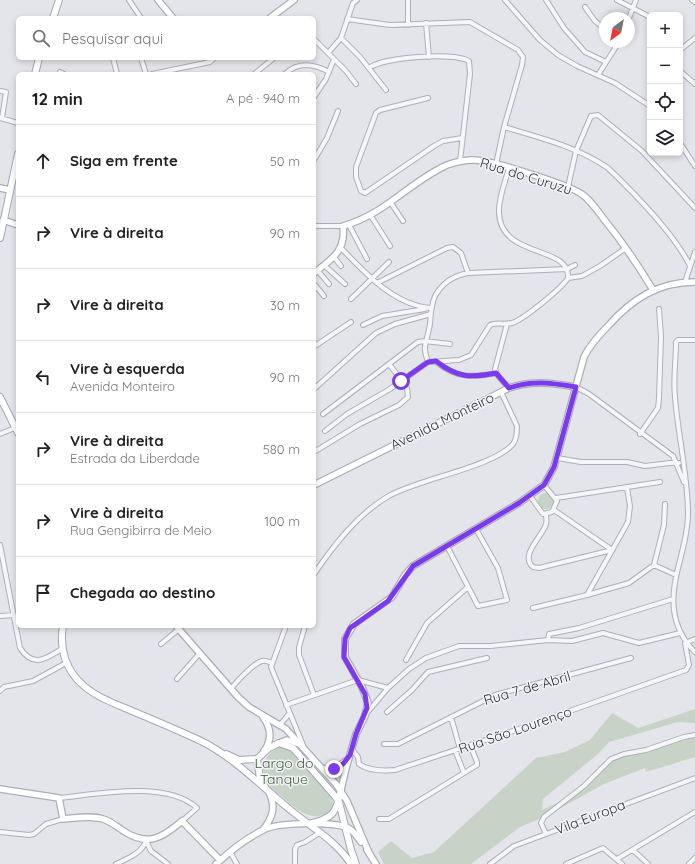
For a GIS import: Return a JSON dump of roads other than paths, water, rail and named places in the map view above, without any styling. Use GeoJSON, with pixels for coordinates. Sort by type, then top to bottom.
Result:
{"type":"FeatureCollection","features":[{"type":"Feature","properties":{"kind":"main road"},"geometry":{"type":"LineString","coordinates":[[54,16],[59,0]]}},
{"type":"Feature","properties":{"kind":"main road"},"geometry":{"type":"LineString","coordinates":[[36,72],[38,60]]}},
{"type":"Feature","properties":{"kind":"main road"},"geometry":{"type":"LineString","coordinates":[[0,238],[16,163]]}},
{"type":"Feature","properties":{"kind":"main road"},"geometry":{"type":"LineString","coordinates":[[0,397],[16,428]]}},
{"type":"Feature","properties":{"kind":"main road"},"geometry":{"type":"LineString","coordinates":[[63,628],[62,649],[66,663],[77,680],[94,693],[239,760],[257,759],[269,748],[279,743],[293,748],[332,791],[339,802],[356,864]]}},
{"type":"Feature","properties":{"kind":"main road"},"geometry":{"type":"LineString","coordinates":[[217,750],[321,832],[335,844],[352,864]]}},
{"type":"Feature","properties":{"kind":"main road"},"geometry":{"type":"LineString","coordinates":[[257,759],[260,778],[269,791]]}},
{"type":"Feature","properties":{"kind":"main road"},"geometry":{"type":"LineString","coordinates":[[309,824],[327,819],[336,811],[341,790]]}},
{"type":"Feature","properties":{"kind":"street"},"geometry":{"type":"LineString","coordinates":[[129,0],[140,16]]}},
{"type":"Feature","properties":{"kind":"street"},"geometry":{"type":"LineString","coordinates":[[158,0],[171,16]]}},
{"type":"Feature","properties":{"kind":"street"},"geometry":{"type":"LineString","coordinates":[[273,16],[294,0]]}},
{"type":"Feature","properties":{"kind":"street"},"geometry":{"type":"LineString","coordinates":[[328,53],[341,38],[353,3],[357,0]]}},
{"type":"Feature","properties":{"kind":"street"},"geometry":{"type":"LineString","coordinates":[[408,0],[408,25]]}},
{"type":"Feature","properties":{"kind":"street"},"geometry":{"type":"LineString","coordinates":[[504,0],[540,40],[568,61],[626,89],[647,104]]}},
{"type":"Feature","properties":{"kind":"street"},"geometry":{"type":"LineString","coordinates":[[546,0],[569,34],[585,52],[606,62]]}},
{"type":"Feature","properties":{"kind":"street"},"geometry":{"type":"LineString","coordinates":[[617,0],[647,16]]}},
{"type":"Feature","properties":{"kind":"street"},"geometry":{"type":"LineString","coordinates":[[631,12],[636,0]]}},
{"type":"Feature","properties":{"kind":"street"},"geometry":{"type":"LineString","coordinates":[[585,7],[599,24]]}},
{"type":"Feature","properties":{"kind":"street"},"geometry":{"type":"LineString","coordinates":[[347,19],[390,25],[472,22],[518,50],[522,57],[522,65],[504,127],[496,164]]}},
{"type":"Feature","properties":{"kind":"street"},"geometry":{"type":"LineString","coordinates":[[426,23],[429,57]]}},
{"type":"Feature","properties":{"kind":"street"},"geometry":{"type":"LineString","coordinates":[[341,38],[369,68],[386,90]]}},
{"type":"Feature","properties":{"kind":"street"},"geometry":{"type":"LineString","coordinates":[[682,48],[695,38]]}},
{"type":"Feature","properties":{"kind":"street"},"geometry":{"type":"LineString","coordinates":[[316,41],[356,84]]}},
{"type":"Feature","properties":{"kind":"street"},"geometry":{"type":"LineString","coordinates":[[598,75],[614,48]]}},
{"type":"Feature","properties":{"kind":"street"},"geometry":{"type":"LineString","coordinates":[[369,68],[384,60],[429,57],[461,58],[470,64],[460,161]]}},
{"type":"Feature","properties":{"kind":"street"},"geometry":{"type":"LineString","coordinates":[[114,60],[116,72]]}},
{"type":"Feature","properties":{"kind":"street"},"geometry":{"type":"LineString","coordinates":[[142,60],[145,72]]}},
{"type":"Feature","properties":{"kind":"street"},"geometry":{"type":"LineString","coordinates":[[162,72],[210,62],[212,60]]}},
{"type":"Feature","properties":{"kind":"street"},"geometry":{"type":"LineString","coordinates":[[256,72],[272,60]]}},
{"type":"Feature","properties":{"kind":"street"},"geometry":{"type":"LineString","coordinates":[[316,94],[329,72],[334,60]]}},
{"type":"Feature","properties":{"kind":"street"},"geometry":{"type":"LineString","coordinates":[[288,72],[297,65],[305,65],[317,67],[329,72]]}},
{"type":"Feature","properties":{"kind":"street"},"geometry":{"type":"LineString","coordinates":[[683,74],[695,84]]}},
{"type":"Feature","properties":{"kind":"street"},"geometry":{"type":"LineString","coordinates":[[0,91],[6,92],[1,118],[16,122]]}},
{"type":"Feature","properties":{"kind":"street"},"geometry":{"type":"LineString","coordinates":[[428,98],[378,111],[373,119],[356,167],[357,182],[363,192],[368,191],[443,141],[462,138]]}},
{"type":"Feature","properties":{"kind":"street"},"geometry":{"type":"LineString","coordinates":[[316,157],[327,138],[338,111]]}},
{"type":"Feature","properties":{"kind":"street"},"geometry":{"type":"LineString","coordinates":[[568,187],[576,151],[588,119],[593,114],[603,118],[642,151],[695,208]]}},
{"type":"Feature","properties":{"kind":"street"},"geometry":{"type":"LineString","coordinates":[[504,127],[576,151],[598,161],[622,182],[677,245],[690,266]]}},
{"type":"Feature","properties":{"kind":"street"},"geometry":{"type":"LineString","coordinates":[[683,147],[695,166]]}},
{"type":"Feature","properties":{"kind":"street","name":"Rua do Curuzu"},"geometry":{"type":"LineString","coordinates":[[346,225],[371,216],[439,169],[460,161],[475,160],[496,164],[568,187],[583,195],[589,200],[626,248],[653,290]]}},
{"type":"Feature","properties":{"kind":"street"},"geometry":{"type":"LineString","coordinates":[[509,168],[499,206],[499,214],[503,228],[513,240],[525,247],[561,260],[570,277]]}},
{"type":"Feature","properties":{"kind":"street"},"geometry":{"type":"LineString","coordinates":[[0,188],[10,190]]}},
{"type":"Feature","properties":{"kind":"street"},"geometry":{"type":"LineString","coordinates":[[390,203],[403,221]]}},
{"type":"Feature","properties":{"kind":"street"},"geometry":{"type":"LineString","coordinates":[[371,216],[390,246]]}},
{"type":"Feature","properties":{"kind":"street"},"geometry":{"type":"LineString","coordinates":[[3,220],[16,224]]}},
{"type":"Feature","properties":{"kind":"street"},"geometry":{"type":"LineString","coordinates":[[316,226],[346,225]]}},
{"type":"Feature","properties":{"kind":"street"},"geometry":{"type":"LineString","coordinates":[[329,284],[316,272],[334,257],[341,248],[346,225]]}},
{"type":"Feature","properties":{"kind":"street"},"geometry":{"type":"LineString","coordinates":[[346,225],[367,258]]}},
{"type":"Feature","properties":{"kind":"street"},"geometry":{"type":"LineString","coordinates":[[377,283],[447,248],[452,247],[462,253],[468,273]]}},
{"type":"Feature","properties":{"kind":"street"},"geometry":{"type":"LineString","coordinates":[[341,248],[377,283],[416,306],[431,308]]}},
{"type":"Feature","properties":{"kind":"street"},"geometry":{"type":"LineString","coordinates":[[325,431],[347,414],[401,381],[428,362],[466,358],[476,350],[490,325],[507,324],[525,316],[562,287],[570,277],[582,276],[600,266],[626,248]]}},
{"type":"Feature","properties":{"kind":"street"},"geometry":{"type":"LineString","coordinates":[[685,282],[695,252]]}},
{"type":"Feature","properties":{"kind":"street"},"geometry":{"type":"LineString","coordinates":[[334,257],[342,266]]}},
{"type":"Feature","properties":{"kind":"street"},"geometry":{"type":"LineString","coordinates":[[351,298],[389,262]]}},
{"type":"Feature","properties":{"kind":"street"},"geometry":{"type":"LineString","coordinates":[[324,265],[345,284]]}},
{"type":"Feature","properties":{"kind":"street"},"geometry":{"type":"LineString","coordinates":[[428,362],[424,349],[429,331],[431,308],[434,298],[443,286],[454,277],[468,273],[567,270],[575,265]]}},
{"type":"Feature","properties":{"kind":"street"},"geometry":{"type":"LineString","coordinates":[[341,790],[356,734],[365,716],[367,708],[367,697],[344,657],[345,639],[350,628],[388,601],[413,566],[530,496],[544,485],[554,467],[557,458],[584,358],[595,339],[627,306],[653,290],[667,285],[695,282]]}},
{"type":"Feature","properties":{"kind":"street"},"geometry":{"type":"LineString","coordinates":[[316,286],[324,296]]}},
{"type":"Feature","properties":{"kind":"street"},"geometry":{"type":"LineString","coordinates":[[363,325],[382,316],[431,308]]}},
{"type":"Feature","properties":{"kind":"street"},"geometry":{"type":"LineString","coordinates":[[640,434],[658,408],[660,337],[659,309]]}},
{"type":"Feature","properties":{"kind":"street"},"geometry":{"type":"LineString","coordinates":[[316,387],[376,333],[396,324],[431,314]]}},
{"type":"Feature","properties":{"kind":"street"},"geometry":{"type":"LineString","coordinates":[[316,345],[351,322]]}},
{"type":"Feature","properties":{"kind":"street"},"geometry":{"type":"LineString","coordinates":[[507,324],[495,369],[496,373],[509,388]]}},
{"type":"Feature","properties":{"kind":"street"},"geometry":{"type":"LineString","coordinates":[[695,340],[678,340],[676,342],[674,395],[684,464],[687,527],[676,575],[674,614],[685,643],[695,652]]}},
{"type":"Feature","properties":{"kind":"street"},"geometry":{"type":"LineString","coordinates":[[323,414],[412,346],[425,341],[450,344]]}},
{"type":"Feature","properties":{"kind":"street"},"geometry":{"type":"LineString","coordinates":[[436,361],[452,373],[460,375],[481,376],[496,373]]}},
{"type":"Feature","properties":{"kind":"street"},"geometry":{"type":"LineString","coordinates":[[316,451],[360,424],[386,413],[405,401],[409,394],[388,364]]}},
{"type":"Feature","properties":{"kind":"street","name":"Avenida Monteiro"},"geometry":{"type":"LineString","coordinates":[[316,484],[509,388],[526,383],[543,382],[576,387]]}},
{"type":"Feature","properties":{"kind":"street"},"geometry":{"type":"LineString","coordinates":[[576,387],[589,394],[640,434],[673,456],[686,487]]}},
{"type":"Feature","properties":{"kind":"street"},"geometry":{"type":"LineString","coordinates":[[316,571],[342,536],[378,503],[401,490],[485,461],[514,443],[517,426],[501,392]]}},
{"type":"Feature","properties":{"kind":"street"},"geometry":{"type":"LineString","coordinates":[[0,434],[16,430]]}},
{"type":"Feature","properties":{"kind":"street"},"geometry":{"type":"LineString","coordinates":[[557,458],[581,462],[627,462],[645,466],[677,463],[684,464]]}},
{"type":"Feature","properties":{"kind":"street"},"geometry":{"type":"LineString","coordinates":[[556,498],[566,495],[627,488],[660,482]]}},
{"type":"Feature","properties":{"kind":"street"},"geometry":{"type":"LineString","coordinates":[[544,485],[557,501],[554,510],[546,514]]}},
{"type":"Feature","properties":{"kind":"street"},"geometry":{"type":"LineString","coordinates":[[587,595],[628,522],[630,506],[627,488]]}},
{"type":"Feature","properties":{"kind":"street"},"geometry":{"type":"LineString","coordinates":[[530,496],[540,511],[546,514]]}},
{"type":"Feature","properties":{"kind":"street"},"geometry":{"type":"LineString","coordinates":[[533,608],[629,583],[654,565],[662,535],[665,504]]}},
{"type":"Feature","properties":{"kind":"street"},"geometry":{"type":"LineString","coordinates":[[554,510],[612,550]]}},
{"type":"Feature","properties":{"kind":"street"},"geometry":{"type":"LineString","coordinates":[[546,514],[546,525],[531,550],[530,563],[533,567],[539,568],[612,550]]}},
{"type":"Feature","properties":{"kind":"street"},"geometry":{"type":"LineString","coordinates":[[447,546],[477,605],[507,600],[498,568],[476,529]]}},
{"type":"Feature","properties":{"kind":"street"},"geometry":{"type":"LineString","coordinates":[[0,546],[16,626]]}},
{"type":"Feature","properties":{"kind":"street"},"geometry":{"type":"LineString","coordinates":[[654,565],[676,575]]}},
{"type":"Feature","properties":{"kind":"street"},"geometry":{"type":"LineString","coordinates":[[406,660],[427,622],[468,587]]}},
{"type":"Feature","properties":{"kind":"street"},"geometry":{"type":"LineString","coordinates":[[548,640],[550,633],[579,628],[674,599]]}},
{"type":"Feature","properties":{"kind":"street"},"geometry":{"type":"LineString","coordinates":[[0,616],[14,615]]}},
{"type":"Feature","properties":{"kind":"street"},"geometry":{"type":"LineString","coordinates":[[16,628],[20,648],[27,656],[36,661],[41,661],[62,649]]}},
{"type":"Feature","properties":{"kind":"street"},"geometry":{"type":"LineString","coordinates":[[161,644],[178,628],[246,705],[280,725],[304,747],[341,790],[369,853]]}},
{"type":"Feature","properties":{"kind":"street"},"geometry":{"type":"LineString","coordinates":[[285,628],[272,663],[272,671],[304,747]]}},
{"type":"Feature","properties":{"kind":"street"},"geometry":{"type":"LineString","coordinates":[[304,628],[299,647],[299,655],[314,695]]}},
{"type":"Feature","properties":{"kind":"street"},"geometry":{"type":"LineString","coordinates":[[365,716],[388,688],[416,665],[442,651],[459,646],[490,646],[548,640],[572,641],[602,633],[639,643],[680,633]]}},
{"type":"Feature","properties":{"kind":"street"},"geometry":{"type":"LineString","coordinates":[[685,643],[695,639]]}},
{"type":"Feature","properties":{"kind":"street","name":"Rua São Lourenço"},"geometry":{"type":"LineString","coordinates":[[351,752],[357,754],[361,766],[388,771],[457,750],[686,670],[689,665],[685,643]]}},
{"type":"Feature","properties":{"kind":"street"},"geometry":{"type":"LineString","coordinates":[[177,679],[200,653]]}},
{"type":"Feature","properties":{"kind":"street"},"geometry":{"type":"LineString","coordinates":[[387,712],[412,690],[428,672],[487,658]]}},
{"type":"Feature","properties":{"kind":"street","name":"Rua 7 de Abril"},"geometry":{"type":"LineString","coordinates":[[384,744],[398,744],[495,695],[631,658]]}},
{"type":"Feature","properties":{"kind":"street"},"geometry":{"type":"LineString","coordinates":[[231,689],[240,678],[260,662],[265,661],[272,663]]}},
{"type":"Feature","properties":{"kind":"street"},"geometry":{"type":"LineString","coordinates":[[0,691],[4,688],[33,681],[66,663]]}},
{"type":"Feature","properties":{"kind":"street"},"geometry":{"type":"LineString","coordinates":[[286,705],[358,680],[388,688]]}},
{"type":"Feature","properties":{"kind":"street"},"geometry":{"type":"LineString","coordinates":[[280,725],[289,714]]}},
{"type":"Feature","properties":{"kind":"street"},"geometry":{"type":"LineString","coordinates":[[257,759],[269,742],[269,726],[263,716]]}},
{"type":"Feature","properties":{"kind":"street"},"geometry":{"type":"LineString","coordinates":[[451,717],[457,750],[464,773]]}},
{"type":"Feature","properties":{"kind":"street"},"geometry":{"type":"LineString","coordinates":[[269,726],[273,721]]}},
{"type":"Feature","properties":{"kind":"street"},"geometry":{"type":"LineString","coordinates":[[546,834],[541,823],[544,817],[584,786],[611,759],[624,754],[646,750],[684,737],[695,735]]}},
{"type":"Feature","properties":{"kind":"street"},"geometry":{"type":"LineString","coordinates":[[279,743],[293,741],[304,747]]}},
{"type":"Feature","properties":{"kind":"street"},"geometry":{"type":"LineString","coordinates":[[378,819],[389,819],[477,765],[478,762],[470,745]]}},
{"type":"Feature","properties":{"kind":"street"},"geometry":{"type":"LineString","coordinates":[[337,768],[351,752]]}},
{"type":"Feature","properties":{"kind":"street"},"geometry":{"type":"LineString","coordinates":[[323,769],[337,768],[342,770],[344,776]]}},
{"type":"Feature","properties":{"kind":"street","name":"Vila Europa"},"geometry":{"type":"LineString","coordinates":[[490,864],[514,846],[695,778]]}},
{"type":"Feature","properties":{"kind":"street"},"geometry":{"type":"LineString","coordinates":[[0,789],[59,798],[125,792],[155,792],[183,798],[197,808],[182,821],[160,836],[146,841],[132,836],[104,819],[92,818],[63,819],[46,824],[34,834],[29,835],[0,832]]}},
{"type":"Feature","properties":{"kind":"street"},"geometry":{"type":"LineString","coordinates":[[263,830],[273,814],[273,803],[269,791]]}},
{"type":"Feature","properties":{"kind":"street"},"geometry":{"type":"LineString","coordinates":[[59,798],[63,819]]}},
{"type":"Feature","properties":{"kind":"street"},"geometry":{"type":"LineString","coordinates":[[617,859],[695,812]]}},
{"type":"Feature","properties":{"kind":"street"},"geometry":{"type":"LineString","coordinates":[[182,821],[218,862]]}},
{"type":"Feature","properties":{"kind":"street"},"geometry":{"type":"LineString","coordinates":[[210,864],[218,862],[263,830],[279,826],[309,824],[345,827],[355,834],[376,864]]}},
{"type":"Feature","properties":{"kind":"street"},"geometry":{"type":"LineString","coordinates":[[295,864],[295,849],[297,845],[321,832]]}},
{"type":"Feature","properties":{"kind":"street"},"geometry":{"type":"LineString","coordinates":[[116,864],[135,855],[144,846],[146,841]]}},
{"type":"Feature","properties":{"kind":"street"},"geometry":{"type":"LineString","coordinates":[[146,841],[151,851],[168,864]]}},
{"type":"Feature","properties":{"kind":"street"},"geometry":{"type":"LineString","coordinates":[[566,864],[600,849],[606,849],[622,864]]}},
{"type":"Feature","properties":{"kind":"street"},"geometry":{"type":"LineString","coordinates":[[633,850],[648,864]]}},
{"type":"Feature","properties":{"kind":"street"},"geometry":{"type":"LineString","coordinates":[[230,852],[237,864]]}},
{"type":"Feature","properties":{"kind":"street"},"geometry":{"type":"LineString","coordinates":[[689,864],[695,858]]}},
{"type":"Feature","properties":{"kind":"street"},"geometry":{"type":"LineString","coordinates":[[576,860],[580,864]]}},
{"type":"Feature","properties":{"kind":"park label","name":"Largo do Tanque"},"geometry":{"type":"Point","coordinates":[284,772]}}]}
